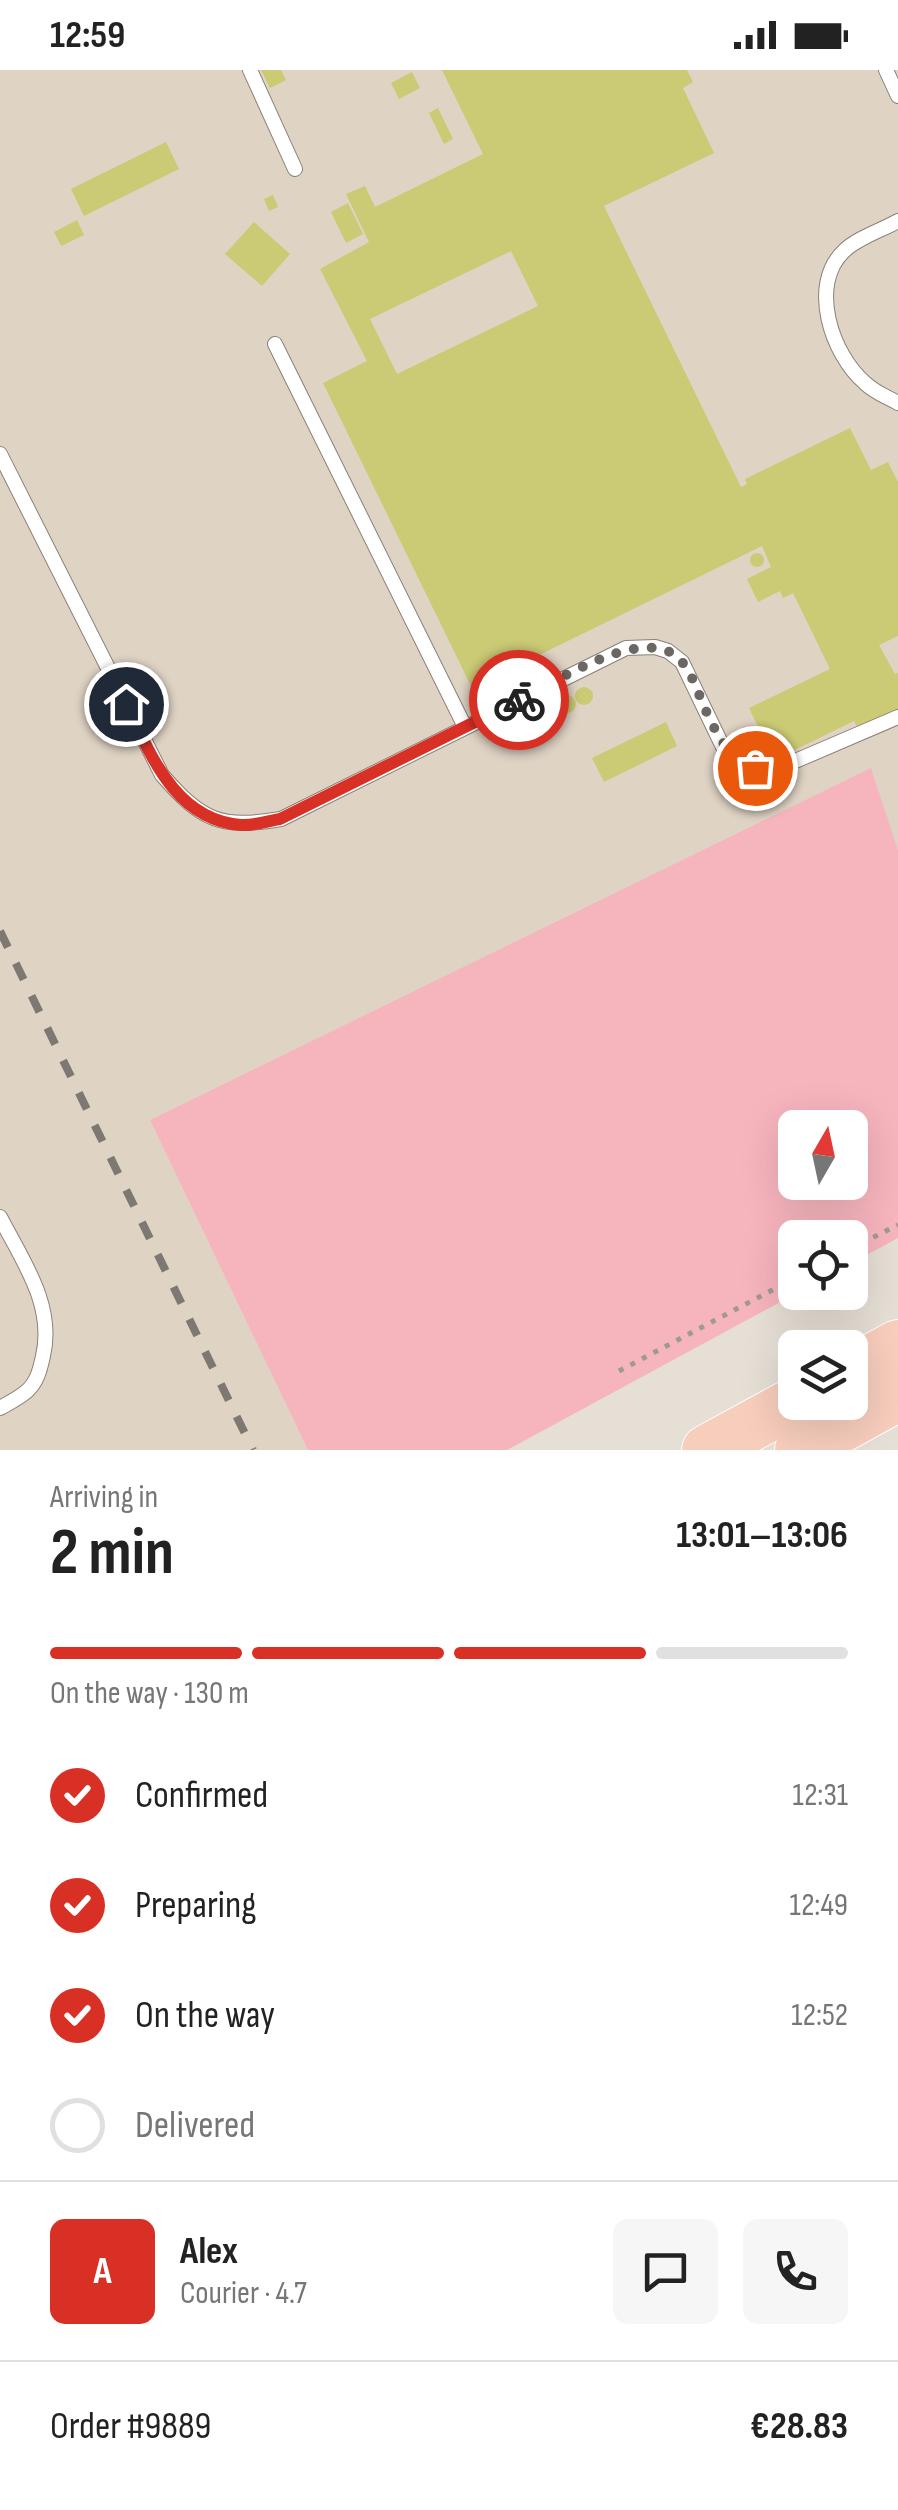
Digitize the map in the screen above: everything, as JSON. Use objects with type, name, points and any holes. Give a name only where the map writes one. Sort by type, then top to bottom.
[{"type":"highway","points":[[868,1362],[898,1345]]},
{"type":"highway","points":[[800,1450],[898,1396]]},
{"type":"highway","points":[[707,1450],[778,1411]]},
{"type":"lane","points":[[250,70],[295,169]]},
{"type":"lane","points":[[886,70],[898,96]]},
{"type":"lane","points":[[898,221],[844,250],[831,270],[825,306],[830,328],[853,370],[865,384],[898,403]]},
{"type":"lane","points":[[274,344],[465,727]]},
{"type":"lane","points":[[0,454],[162,775],[186,804],[214,820],[244,825],[280,819],[626,648],[668,651],[682,662],[723,747],[755,768],[779,768],[898,717]]},
{"type":"lane","points":[[0,1216],[39,1292],[46,1319],[46,1344],[36,1380],[25,1393],[0,1408]]},
{"type":"path","points":[[868,1240],[898,1225]]},
{"type":"path","points":[[618,1370],[778,1287]]},
{"type":"shaded area","points":[[0,70],[898,70],[898,850],[871,769],[150,1120],[308,1450],[0,1450]]},
{"type":"shaded area","points":[[871,768],[898,850],[898,1238],[868,1254],[868,1220],[778,1220],[778,1303],[507,1450],[308,1450],[150,1120]]},
{"type":"building","points":[[261,70],[281,70],[286,80],[270,88]]},
{"type":"building","points":[[442,70],[687,70],[693,82],[683,88],[714,153],[604,206],[741,487],[747,484],[745,479],[850,428],[871,470],[888,462],[898,482],[898,636],[879,645],[895,674],[898,673],[898,711],[859,730],[854,721],[774,760],[749,708],[830,669],[793,593],[783,598],[780,591],[758,602],[747,579],[771,567],[762,546],[472,688],[323,383],[367,361],[320,269],[369,242],[346,194],[365,186],[375,207],[483,154]],"holes":[[[511,251],[538,306],[397,374],[370,319]]]},
{"type":"building","points":[[412,72],[420,88],[399,99],[391,83]]},
{"type":"building","points":[[438,108],[453,139],[444,144],[429,113]]},
{"type":"building","points":[[166,142],[179,169],[84,216],[71,189]]},
{"type":"building","points":[[273,195],[278,207],[269,211],[264,199]]},
{"type":"building","points":[[348,203],[363,234],[346,243],[331,212]]},
{"type":"building","points":[[77,220],[84,235],[61,246],[54,232]]},
{"type":"building","points":[[254,222],[290,254],[262,286],[225,254]]},
{"type":"building","points":[[757,553],[764,560],[757,567],[750,560]]},
{"type":"building","points":[[584,687],[593,696],[584,705],[575,696]]},
{"type":"building","points":[[567,695],[576,704],[567,713],[558,704]]},
{"type":"building","points":[[550,704],[559,713],[550,722],[541,713]]},
{"type":"building","points":[[666,722],[677,746],[604,782],[592,758]]},
{"type":"railway","points":[[0,931],[253,1450]]},
{"type":"way so far","points":[[519,700],[626,648],[655,647],[682,662],[723,747],[755,768]]},
{"type":"route","points":[[126,704],[162,775],[186,804],[214,820],[244,825],[280,819],[519,700]]}]
